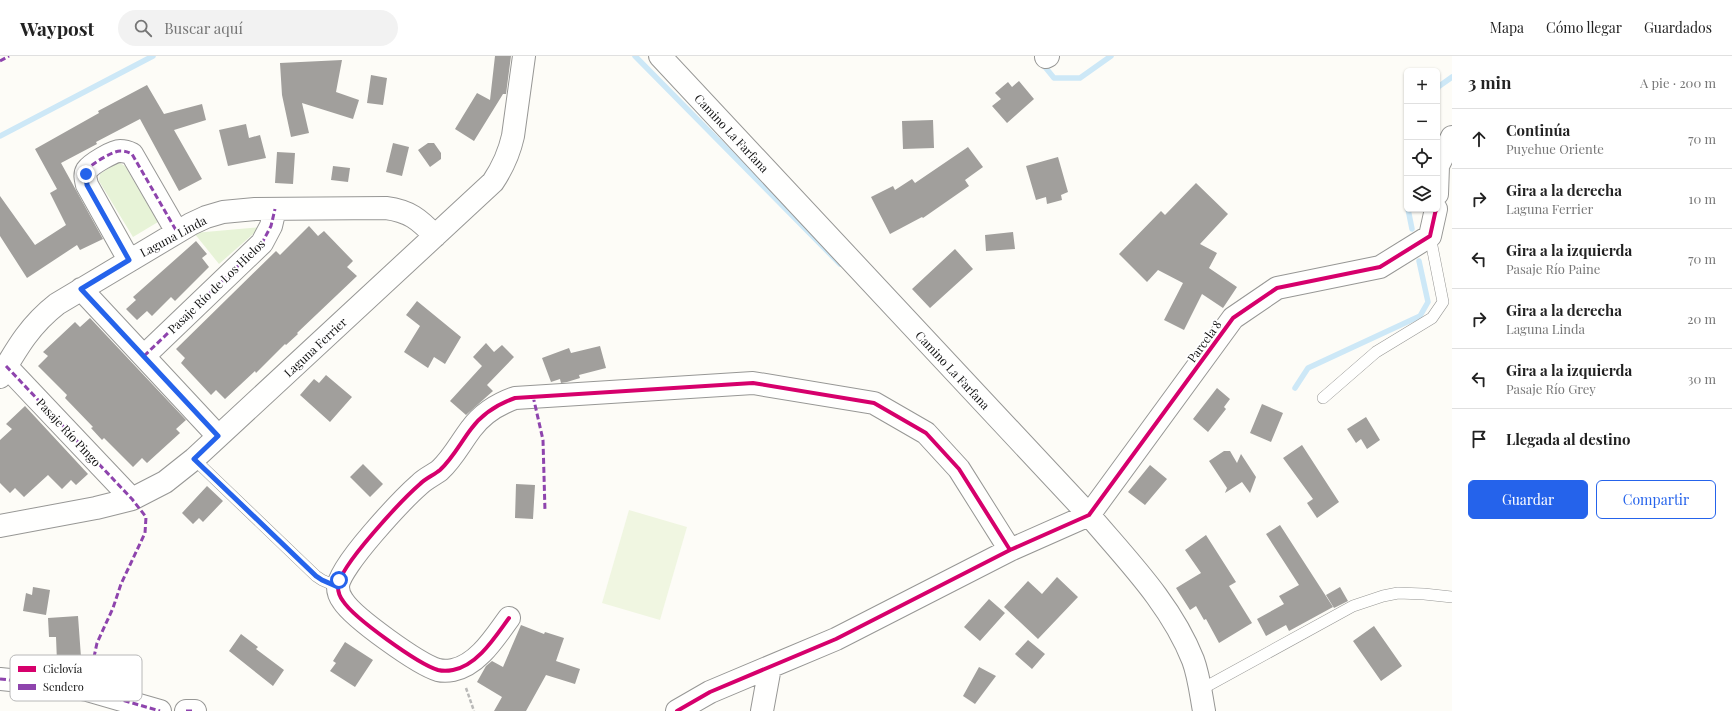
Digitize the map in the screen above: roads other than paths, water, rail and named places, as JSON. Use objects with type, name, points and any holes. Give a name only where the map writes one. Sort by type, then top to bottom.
[{"type":"street","name":"Laguna Ferrier","points":[[0,526],[96,508],[132,499],[165,482],[194,459],[493,182],[506,161],[513,136],[524,56]]},
{"type":"street","name":"Camino La Farfana","points":[[660,56],[1089,514],[1151,589],[1182,636],[1194,662],[1204,711]]},
{"type":"street","points":[[1438,176],[1438,166],[1452,137]]},
{"type":"street","points":[[129,260],[87,185],[87,169],[94,164],[117,151],[126,151],[132,154],[177,232]]},
{"type":"street","name":"Pasaje Río de Los Hielos","points":[[144,356],[262,243],[271,226],[274,209]]},
{"type":"street","name":"Laguna Linda","points":[[3,371],[18,345],[34,325],[57,304],[129,260],[206,217],[236,210],[394,209],[415,217],[435,236]]},
{"type":"street","points":[[1430,236],[1435,212]]},
{"type":"street","name":"Parcela 8","points":[[1089,514],[1233,318],[1277,288],[1380,267],[1430,236]]},
{"type":"street","points":[[81,289],[218,436]]},
{"type":"street","name":"Pasaje Río Pingo","points":[[3,371],[132,499]]},
{"type":"street","points":[[509,618],[483,652],[474,659],[459,668],[445,671],[437,670],[398,647],[371,628],[342,601],[338,587],[339,580],[349,563],[405,499],[422,482],[440,470],[452,456],[471,428],[484,415],[500,404],[515,398],[753,383],[874,403],[926,433],[959,469],[1010,550]]},
{"type":"street","points":[[677,711],[710,692],[836,639],[1010,550],[1089,514]]},
{"type":"street","points":[[762,711],[770,667]]},
{"type":"street","points":[[0,679],[10,680]]},
{"type":"street","points":[[125,701],[160,711]]},
{"type":"street","points":[[186,711],[195,711]]},
{"type":"lane","points":[[1323,398],[1376,352],[1432,318],[1443,302],[1430,236]]},
{"type":"lane","points":[[194,459],[316,576],[338,587]]},
{"type":"lane","points":[[1200,690],[1353,606],[1383,596],[1398,593],[1452,597]]},
{"type":"waterway","points":[[0,136],[153,56]]},
{"type":"waterway","points":[[635,56],[840,264]]},
{"type":"waterway","points":[[1041,62],[1054,78],[1080,78],[1111,56]]},
{"type":"waterway","points":[[1440,86],[1452,77]]},
{"type":"waterway","points":[[1409,212],[1412,229]]},
{"type":"waterway","points":[[1295,388],[1308,368],[1420,316],[1428,302],[1419,261]]}]
